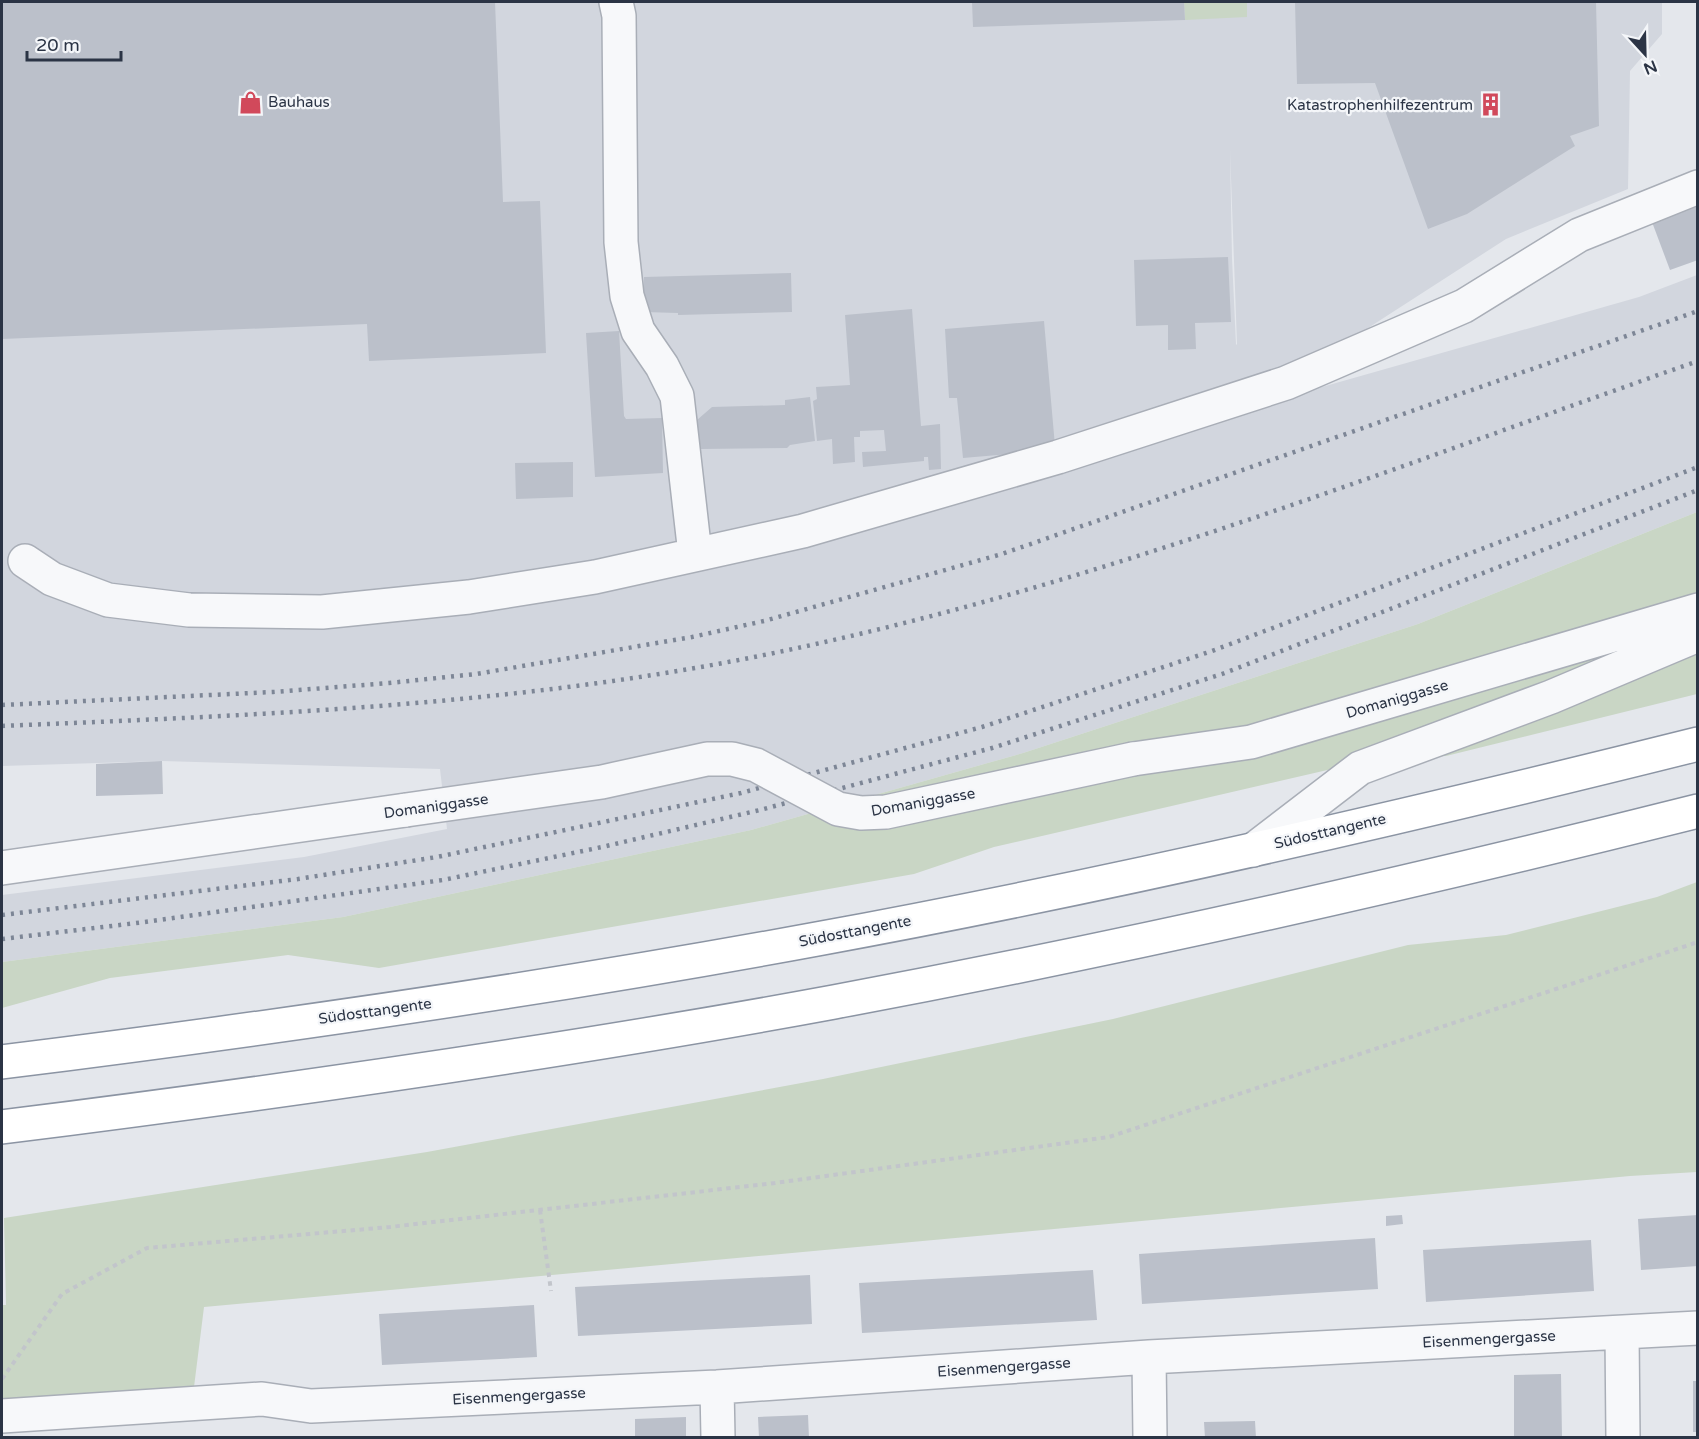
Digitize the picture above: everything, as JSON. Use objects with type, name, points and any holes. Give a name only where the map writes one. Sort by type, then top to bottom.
[{"type":"highway","name":"Südosttangente","points":[[2,1062],[183,1039],[513,991],[817,939],[1253,850],[1698,744]]},
{"type":"highway","points":[[2,1127],[194,1103],[523,1054],[831,1002],[1284,909],[1698,811]]},
{"type":"street","points":[[616,2],[619,16],[621,242],[627,296],[638,331],[662,366],[677,396],[695,554]]},
{"type":"street","points":[[25,561],[52,579],[108,600],[189,610],[322,612],[469,597],[595,577],[803,531],[1058,457],[1286,383],[1464,306],[1579,235],[1698,187]]},
{"type":"street","name":"Domaniggasse","points":[[2,867],[602,782],[707,759],[732,759],[756,765],[838,809],[861,813],[886,812],[1133,759],[1251,742],[1698,610]]},
{"type":"street","points":[[1253,850],[1360,768],[1551,697],[1698,635]]},
{"type":"street","name":"Eisenmengergasse","points":[[2,1416],[262,1399],[311,1406],[717,1387],[1149,1357],[1698,1329]]},
{"type":"street","points":[[1622,1333],[1623,1437]]},
{"type":"street","points":[[1149,1357],[1150,1437]]},
{"type":"street","points":[[717,1387],[718,1437]]},
{"type":"path","points":[[2,1379],[62,1294],[147,1248],[390,1227],[775,1183],[1109,1137],[1698,942]]},
{"type":"path","points":[[540,1210],[551,1291]]},
{"type":"shaded area","points":[[2,2],[1662,2],[1662,34],[1630,71],[1628,189],[1506,239],[1241,410],[1639,297],[1697,275],[1697,512],[1418,624],[1023,753],[751,830],[343,917],[2,962],[2,895],[304,857],[447,829],[440,769],[162,761],[2,766]],"holes":[[[1230,150],[1237,344],[1232,258]]]},
{"type":"green space","points":[[1184,2],[1247,2],[1247,17],[1185,20]]},
{"type":"green space","points":[[1697,512],[1697,694],[1446,756],[1375,759],[994,847],[914,874],[379,968],[288,955],[110,978],[2,1008],[2,962],[343,917],[751,830],[1023,753],[1418,624]]},
{"type":"green space","points":[[1697,882],[1697,1172],[1630,1176],[204,1307],[192,1403],[2,1416],[2,1305],[6,1305],[4,1218],[427,1152],[823,1079],[1113,1019],[1408,945],[1506,935],[1657,897]]},
{"type":"building","name":"Bauhaus","points":[[2,2],[495,2],[503,202],[540,201],[546,353],[369,361],[367,324],[2,339]]},
{"type":"building","points":[[972,2],[1184,2],[1185,20],[973,27]]},
{"type":"building","name":"Katastrophenhilfezentrum","points":[[1295,2],[1596,2],[1599,126],[1570,136],[1575,146],[1467,214],[1428,229],[1375,83],[1297,84]]},
{"type":"building","points":[[1698,205],[1698,260],[1670,270],[1652,222]]},
{"type":"building","points":[[1228,257],[1231,322],[1195,323],[1196,349],[1168,350],[1168,325],[1136,326],[1134,260]]},
{"type":"building","points":[[791,273],[792,312],[678,315],[678,313],[644,312],[644,277]]},
{"type":"building","points":[[912,309],[921,426],[940,424],[941,469],[929,470],[928,457],[924,457],[924,461],[863,467],[862,452],[886,451],[884,430],[860,431],[860,437],[854,437],[855,462],[833,464],[832,439],[817,441],[813,401],[817,399],[816,387],[850,385],[845,315]]},
{"type":"building","points":[[1044,321],[1055,446],[1046,451],[963,458],[957,398],[949,398],[945,329]]},
{"type":"building","points":[[619,331],[624,416],[626,419],[662,418],[663,473],[595,477],[586,333]]},
{"type":"building","points":[[810,397],[815,441],[790,445],[787,448],[701,449],[698,447],[697,420],[712,407],[785,405],[785,400]]},
{"type":"building","points":[[573,462],[573,497],[516,499],[515,463]]},
{"type":"building","points":[[162,761],[163,794],[96,796],[96,764]]},
{"type":"building","points":[[1402,1215],[1403,1224],[1386,1226],[1386,1216]]},
{"type":"building","points":[[1698,1215],[1698,1266],[1641,1270],[1638,1219]]},
{"type":"building","points":[[1375,1238],[1378,1289],[1142,1304],[1139,1254]]},
{"type":"building","points":[[1591,1240],[1594,1291],[1426,1302],[1423,1250]]},
{"type":"building","points":[[1093,1270],[1097,1320],[862,1333],[859,1283]]},
{"type":"building","points":[[810,1275],[812,1324],[578,1336],[575,1287]]},
{"type":"building","points":[[534,1305],[537,1357],[382,1365],[379,1314]]},
{"type":"building","points":[[1561,1374],[1562,1438],[1514,1438],[1514,1375]]},
{"type":"building","points":[[1693,1381],[1698,1381],[1698,1432],[1693,1432]]},
{"type":"building","points":[[808,1415],[809,1438],[759,1438],[758,1417]]},
{"type":"building","points":[[686,1417],[686,1438],[635,1438],[635,1419]]},
{"type":"building","points":[[1255,1421],[1256,1438],[1205,1438],[1204,1422]]},
{"type":"railway","points":[[2,705],[273,692],[476,674],[692,637],[764,621],[1002,554],[1698,311]]},
{"type":"railway","points":[[2,726],[291,712],[483,697],[674,672],[769,654],[888,627],[1005,596],[1122,561],[1353,484],[1698,361]]},
{"type":"railway","points":[[2,915],[298,879],[437,857],[741,793],[982,727],[1212,651],[1698,467]]},
{"type":"railway","points":[[2,939],[145,922],[443,880],[602,847],[760,810],[992,748],[1222,674],[1698,490]]},
{"type":"place","name":"Bauhaus","points":[[250,102]]},
{"type":"place","name":"Katastrophenhilfezentrum","points":[[1491,105]]}]
